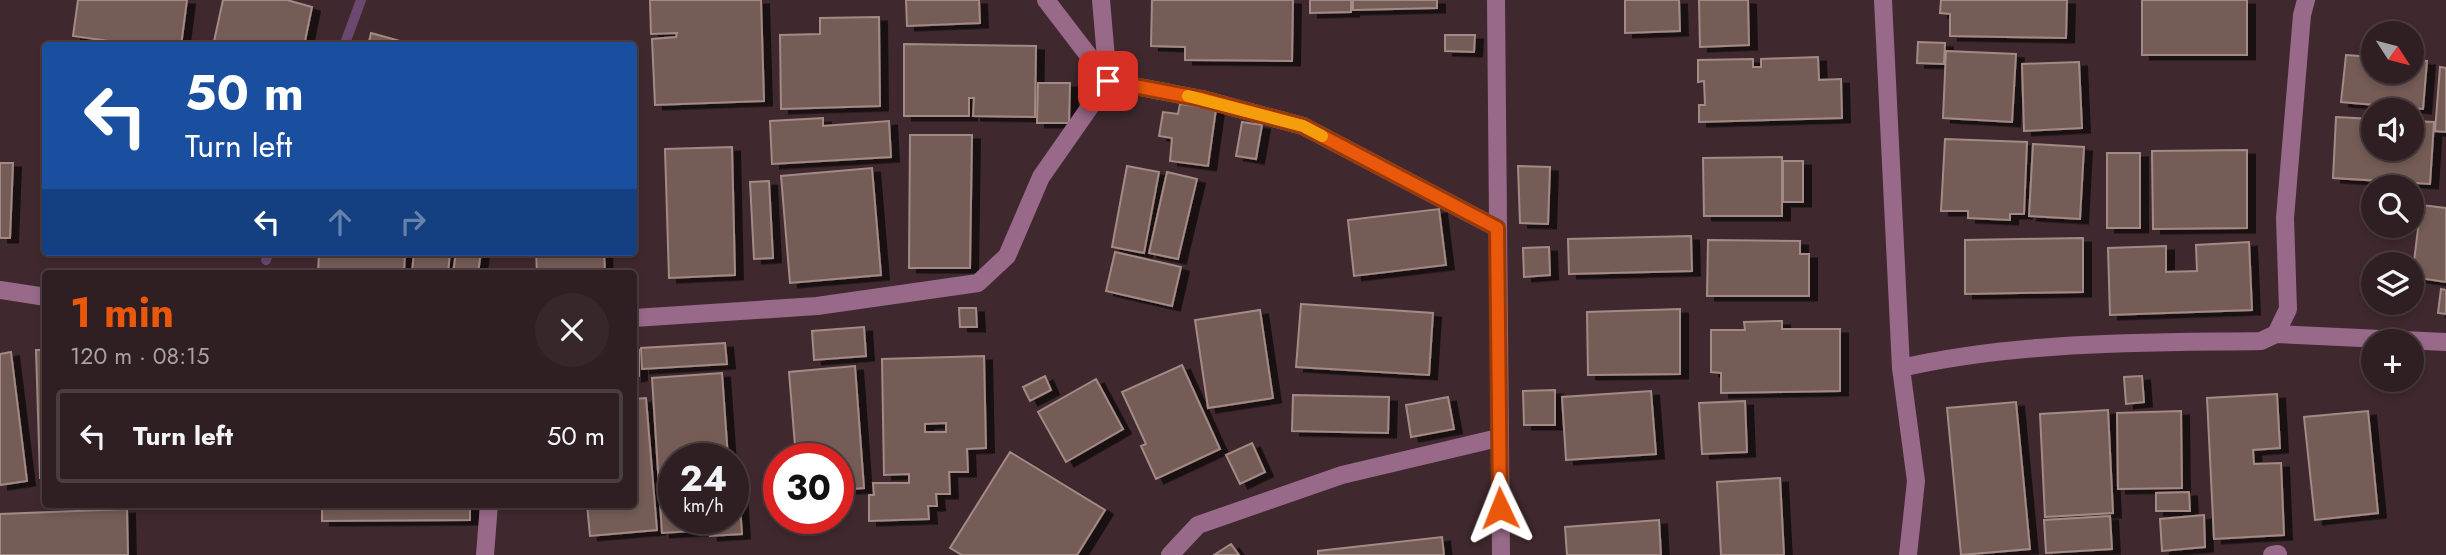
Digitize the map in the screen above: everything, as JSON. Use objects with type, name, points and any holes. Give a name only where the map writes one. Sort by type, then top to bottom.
[{"type":"street","points":[[1046,0],[1108,81],[1202,99],[1303,126],[1497,228]]},
{"type":"street","points":[[637,318],[817,306],[978,283],[1007,256],[1041,177],[1108,81],[1101,0]]},
{"type":"street","points":[[1496,0],[1501,555]]},
{"type":"street","points":[[1883,0],[1901,368],[1916,481],[1910,555]]},
{"type":"street","points":[[2276,334],[2288,309],[2285,218],[2302,15],[2306,0]]},
{"type":"street","points":[[0,290],[42,296]]},
{"type":"street","points":[[1901,368],[1958,355],[2119,344],[2260,341],[2276,334],[2446,342]]},
{"type":"street","points":[[1170,555],[1198,525],[1342,475],[1498,438]]},
{"type":"street","points":[[485,555],[489,508]]},
{"type":"street","points":[[2272,555],[2278,554]]},
{"type":"building","points":[[78,0],[187,0],[182,42],[116,42],[73,36]]},
{"type":"building","points":[[223,0],[287,0],[312,7],[305,42],[214,42]]},
{"type":"building","points":[[650,0],[761,0],[764,101],[655,105],[652,39],[676,37],[677,33],[651,34]]},
{"type":"building","points":[[906,0],[979,0],[980,23],[907,26]]},
{"type":"building","points":[[1152,0],[1293,0],[1292,61],[1185,60],[1185,47],[1151,46]]},
{"type":"building","points":[[1310,0],[1351,0],[1351,12],[1310,13]]},
{"type":"building","points":[[1353,0],[1437,0],[1437,8],[1353,10]]},
{"type":"building","points":[[1625,0],[1679,0],[1680,31],[1625,33]]},
{"type":"building","points":[[1699,0],[1748,0],[1749,45],[1700,47]]},
{"type":"building","points":[[1941,0],[2067,0],[2066,38],[1950,36],[1950,14],[1940,13]]},
{"type":"building","points":[[2142,0],[2247,0],[2247,55],[2142,55]]},
{"type":"building","points":[[879,17],[880,106],[781,109],[780,35],[820,34],[820,18]]},
{"type":"building","points":[[371,33],[404,42],[369,42]]},
{"type":"building","points":[[1445,35],[1475,35],[1474,52],[1445,51]]},
{"type":"building","points":[[1918,42],[1945,43],[1944,64],[1917,63]]},
{"type":"building","points":[[904,44],[1036,46],[1035,117],[973,116],[974,98],[969,98],[969,116],[904,116]]},
{"type":"building","points":[[1946,51],[2016,54],[2012,122],[1943,118]]},
{"type":"building","points":[[2346,55],[2361,56],[2361,84],[2424,84],[2424,61],[2427,61],[2424,98],[2361,98],[2361,104],[2341,102]]},
{"type":"building","points":[[1818,57],[1819,80],[1841,79],[1842,118],[1699,122],[1699,105],[1705,105],[1704,81],[1698,82],[1698,60],[1753,59],[1753,67],[1761,67],[1761,59]]},
{"type":"building","points":[[2079,62],[2082,128],[2024,131],[2022,64]]},
{"type":"building","points":[[2440,67],[2446,68],[2446,132],[2435,131]]},
{"type":"building","points":[[1038,83],[1070,83],[1069,123],[1037,123]]},
{"type":"building","points":[[1180,104],[1216,109],[1208,166],[1170,161],[1172,138],[1159,136],[1163,112],[1178,114]]},
{"type":"building","points":[[2336,117],[2361,118],[2361,161],[2424,161],[2424,122],[2434,122],[2430,184],[2424,184],[2424,175],[2361,175],[2361,180],[2333,178]]},
{"type":"building","points":[[823,118],[823,126],[889,121],[891,157],[772,164],[770,121]]},
{"type":"building","points":[[1242,122],[1262,125],[1256,159],[1236,156]]},
{"type":"building","points":[[910,135],[972,135],[970,268],[909,268]]},
{"type":"building","points":[[1945,139],[2027,142],[2024,214],[2010,214],[2010,220],[1968,218],[1968,211],[1941,211]]},
{"type":"building","points":[[2033,144],[2084,147],[2080,219],[2029,216]]},
{"type":"building","points":[[732,147],[735,275],[669,278],[665,149]]},
{"type":"building","points":[[2247,150],[2247,228],[2153,229],[2152,151]]},
{"type":"building","points":[[2107,153],[2140,153],[2140,228],[2107,228]]},
{"type":"building","points":[[1782,157],[1782,216],[1704,216],[1703,158]]},
{"type":"building","points":[[1783,161],[1803,161],[1803,202],[1783,202]]},
{"type":"building","points":[[0,163],[13,163],[10,238],[0,238]]},
{"type":"building","points":[[1127,166],[1159,172],[1144,253],[1112,247]]},
{"type":"building","points":[[1518,166],[1550,167],[1548,224],[1520,223]]},
{"type":"building","points":[[872,168],[881,275],[790,283],[781,176]]},
{"type":"building","points":[[1167,172],[1197,179],[1178,259],[1149,253]]},
{"type":"building","points":[[769,181],[773,258],[754,259],[750,182]]},
{"type":"building","points":[[2424,205],[2446,208],[2446,282],[2424,279],[2424,252],[2415,252],[2417,238],[2424,238]]},
{"type":"building","points":[[1439,209],[1446,265],[1354,276],[1348,220]]},
{"type":"building","points":[[1691,236],[1692,271],[1569,274],[1568,239]]},
{"type":"building","points":[[2083,238],[2083,292],[1965,294],[1965,240]]},
{"type":"building","points":[[1708,240],[1800,241],[1800,254],[1809,254],[1809,296],[1707,296]]},
{"type":"building","points":[[2249,242],[2252,310],[2110,315],[2108,248],[2166,246],[2166,272],[2197,271],[2196,245]]},
{"type":"building","points":[[1549,247],[1550,275],[1524,277],[1523,248]]},
{"type":"building","points":[[1115,252],[1181,267],[1172,306],[1106,291]]},
{"type":"building","points":[[319,256],[405,256],[404,270],[318,270]]},
{"type":"building","points":[[414,256],[450,256],[448,270],[412,270]]},
{"type":"building","points":[[455,256],[480,256],[478,270],[453,270]]},
{"type":"building","points":[[536,256],[604,256],[605,270],[537,270]]},
{"type":"building","points":[[2441,289],[2446,290],[2446,314],[2438,313]]},
{"type":"building","points":[[1301,304],[1433,313],[1429,375],[1296,367]]},
{"type":"building","points":[[959,308],[976,308],[977,327],[960,327]]},
{"type":"building","points":[[1680,309],[1680,374],[1588,375],[1587,312]]},
{"type":"building","points":[[1260,310],[1273,398],[1208,408],[1195,320]]},
{"type":"building","points":[[1782,321],[1782,329],[1840,329],[1840,391],[1721,393],[1721,373],[1711,372],[1711,330],[1745,330],[1744,322]]},
{"type":"building","points":[[864,327],[866,356],[814,360],[812,331]]},
{"type":"building","points":[[725,343],[727,364],[642,369],[641,348]]},
{"type":"building","points":[[36,350],[42,350],[40,478]]},
{"type":"building","points":[[637,350],[639,350],[637,376]]},
{"type":"building","points":[[11,352],[27,481],[0,485],[0,354]]},
{"type":"building","points":[[984,356],[986,448],[967,449],[968,472],[949,472],[950,494],[936,494],[937,506],[928,506],[929,519],[869,521],[869,495],[874,495],[873,483],[909,483],[909,474],[884,475],[882,359]],"holes":[[[946,423],[946,432],[925,432],[925,424]]]},
{"type":"building","points":[[1182,365],[1220,449],[1156,479],[1141,446],[1146,444],[1122,392]]},
{"type":"building","points":[[855,366],[864,488],[854,489],[854,443],[795,443],[789,372]]},
{"type":"building","points":[[722,373],[727,443],[658,443],[658,471],[652,378]]},
{"type":"building","points":[[1045,376],[1051,390],[1030,401],[1023,387]]},
{"type":"building","points":[[2142,376],[2144,402],[2126,404],[2124,377]]},
{"type":"building","points":[[1096,379],[1123,429],[1066,462],[1038,412]]},
{"type":"building","points":[[1555,390],[1555,425],[1524,425],[1523,391]]},
{"type":"building","points":[[1651,391],[1656,454],[1566,460],[1562,397]]},
{"type":"building","points":[[2277,394],[2280,448],[2253,450],[2254,464],[2281,463],[2284,535],[2214,539],[2207,398]]},
{"type":"building","points":[[1293,395],[1389,397],[1388,433],[1292,431]]},
{"type":"building","points":[[1448,397],[1454,429],[1411,437],[1406,405]]},
{"type":"building","points":[[646,398],[657,530],[590,536],[587,508],[637,508],[637,399]]},
{"type":"building","points":[[1745,401],[1747,452],[1702,454],[1699,403]]},
{"type":"building","points":[[2016,402],[2030,549],[1961,555],[1947,408]]},
{"type":"building","points":[[2108,410],[2113,513],[2045,517],[2040,414]]},
{"type":"building","points":[[2181,411],[2182,488],[2118,489],[2117,413]]},
{"type":"building","points":[[2368,411],[2378,513],[2315,520],[2304,417]]},
{"type":"building","points":[[1252,443],[1265,472],[1240,484],[1226,455]]},
{"type":"building","points":[[1010,452],[1105,510],[1077,555],[962,555],[950,548]]},
{"type":"building","points":[[1780,478],[1784,555],[1721,555],[1717,482]]},
{"type":"building","points":[[2189,492],[2190,511],[2156,511],[2156,493]]},
{"type":"building","points":[[322,508],[470,508],[470,520],[322,521]]},
{"type":"building","points":[[127,509],[128,555],[0,555],[0,514]]},
{"type":"building","points":[[2204,515],[2205,547],[2162,551],[2160,519]]},
{"type":"building","points":[[2110,516],[2112,549],[2046,553],[2044,520]]},
{"type":"building","points":[[1659,520],[1661,555],[1567,555],[1565,527]]},
{"type":"building","points":[[710,534],[742,534],[710,536]]},
{"type":"building","points":[[1442,537],[1444,555],[1318,555],[1318,551]]},
{"type":"building","points":[[1231,544],[1239,555],[1214,555]]},
{"type":"waterway","points":[[345,42],[361,0]]},
{"type":"waterway","points":[[266,260],[268,256]]},
{"type":"slow traffic","points":[[1188,96],[1303,126],[1322,136]]},
{"type":"route","points":[[1108,81],[1202,99],[1303,126],[1497,228],[1500,508]]}]
